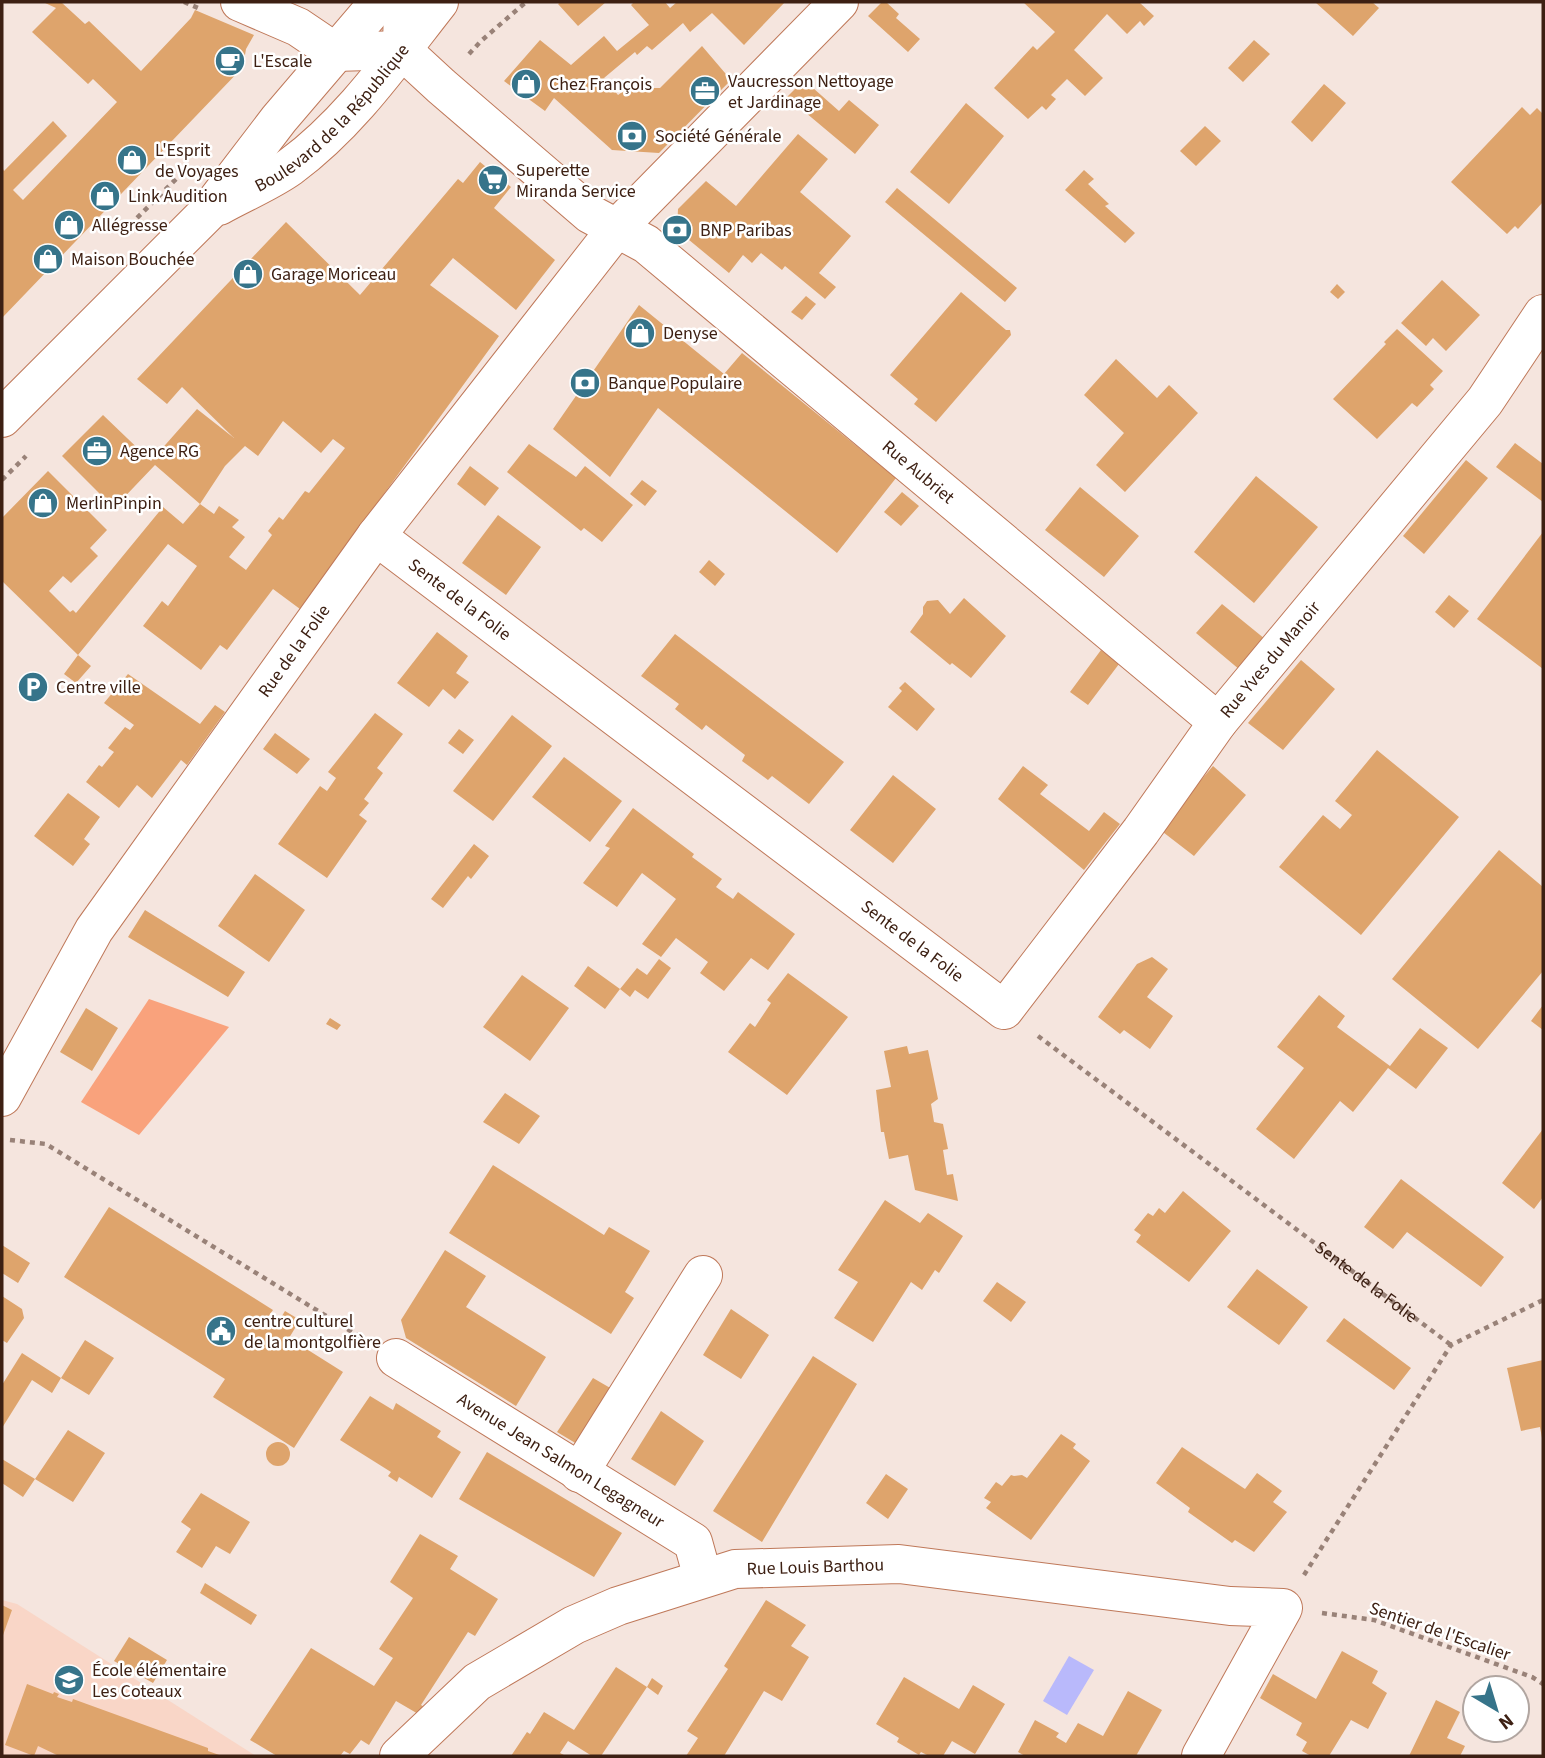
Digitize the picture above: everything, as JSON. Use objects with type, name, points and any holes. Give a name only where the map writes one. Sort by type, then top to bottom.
[{"type":"street","points":[[240,2],[298,27],[335,52],[402,50],[403,2]]},
{"type":"street","name":"Boulevard de la République","points":[[2,418],[208,212],[279,119],[379,2]]},
{"type":"street","name":"Boulevard de la République","points":[[208,212],[289,168],[357,105],[439,2]]},
{"type":"street","name":"Rue de la Folie","points":[[2,1097],[94,930],[376,536],[617,228],[839,2]]},
{"type":"street","name":"Rue Aubriet","points":[[402,50],[590,214],[646,244],[1217,722]]},
{"type":"street","name":"Rue Yves du Manoir","points":[[1004,1010],[1141,831],[1217,722],[1485,401],[1543,314]]},
{"type":"street","name":"Sente de la Folie","points":[[376,536],[1004,1010]]},
{"type":"street","points":[[579,1473],[703,1275]]},
{"type":"street","name":"Avenue Jean Salmon Legagneur","points":[[381,1349],[693,1542],[703,1578]]},
{"type":"street","name":"Rue Louis Barthou","points":[[399,1756],[477,1682],[574,1625],[618,1606],[735,1569],[899,1564],[1230,1606],[1283,1608]]},
{"type":"street","points":[[1201,1756],[1283,1608]]},
{"type":"path","points":[[441,86],[481,41],[526,2]]},
{"type":"path","name":"Sente de la Folie","points":[[1004,1010],[1451,1345]]},
{"type":"path","points":[[2,1139],[46,1144],[381,1349]]},
{"type":"path","points":[[1283,1608],[1451,1345],[1543,1300]]},
{"type":"path","name":"Sentier de l'Escalier","points":[[1283,1608],[1374,1620],[1532,1677],[1543,1684]]},
{"type":"shaded area","points":[[149,999],[229,1027],[139,1135],[81,1102]]},
{"type":"shaded area","name":"École élémentaire Les Coteaux","points":[[2,1600],[17,1604],[256,1756],[2,1756]]},
{"type":"water","points":[[1069,1656],[1094,1670],[1067,1715],[1043,1701]]},
{"type":"building","points":[[43,2],[61,2],[85,24],[89,21],[141,71],[191,18],[195,10],[254,35],[246,49],[243,67],[2,318],[2,167],[4,171],[53,121],[67,136],[13,190],[23,200],[117,102],[93,79],[88,84],[32,32],[56,8]]},
{"type":"building","points":[[606,2],[578,26],[558,4]]},
{"type":"building","points":[[634,2],[665,2],[670,8],[677,2],[785,2],[744,45],[712,13],[690,32],[683,23],[652,50],[647,46],[637,55],[635,52],[604,78],[618,95],[628,88],[660,88],[702,46],[731,80],[659,153],[612,150],[554,98],[545,111],[504,81],[540,40],[571,65],[604,36],[617,51],[649,25],[631,5]]},
{"type":"building","points":[[882,2],[886,2],[899,14],[896,18],[920,39],[908,52],[868,16]]},
{"type":"building","points":[[1023,2],[1139,2],[1154,16],[1144,26],[1140,21],[1127,34],[1107,14],[1074,50],[1103,78],[1085,96],[1067,79],[1051,95],[1056,99],[1046,110],[1042,106],[1028,119],[994,88],[1033,46],[1037,50],[1055,32]]},
{"type":"building","points":[[1315,2],[1372,2],[1379,8],[1353,36]]},
{"type":"building","points":[[1254,40],[1270,54],[1243,82],[1228,68]]},
{"type":"building","points":[[804,80],[839,111],[849,100],[879,125],[855,154],[787,97]]},
{"type":"building","points":[[1324,84],[1346,103],[1312,142],[1291,122]]},
{"type":"building","points":[[966,103],[1004,136],[949,204],[910,172]]},
{"type":"building","points":[[1522,107],[1530,115],[1537,108],[1543,114],[1543,202],[1518,229],[1515,226],[1507,234],[1451,182]]},
{"type":"building","points":[[1205,126],[1221,141],[1196,166],[1180,151]]},
{"type":"building","points":[[798,134],[828,159],[800,192],[851,236],[819,273],[836,287],[825,299],[785,266],[782,270],[761,253],[752,263],[743,255],[729,273],[677,230],[678,209],[706,181],[736,206]]},
{"type":"building","points":[[480,162],[511,187],[494,208],[555,260],[516,310],[453,258],[430,285],[499,336],[300,609],[273,589],[227,650],[220,645],[201,670],[143,626],[162,601],[168,606],[197,566],[168,544],[78,655],[2,581],[2,518],[48,471],[107,530],[90,548],[98,556],[71,583],[63,576],[49,591],[70,612],[73,610],[76,613],[163,507],[183,524],[200,504],[155,465],[114,508],[62,456],[103,415],[151,461],[197,409],[234,438],[182,387],[167,404],[137,379],[286,222],[360,295],[458,179],[463,183]],"holes":[[[283,421],[321,453],[333,439],[345,448],[309,493],[305,491],[283,520],[279,517],[268,531],[272,535],[246,570],[229,557],[245,537],[232,527],[239,520],[219,506],[214,514],[200,504],[225,466],[245,446],[258,456]]]},
{"type":"building","points":[[1084,170],[1094,179],[1088,184],[1109,204],[1105,206],[1135,233],[1125,243],[1065,190]]},
{"type":"building","points":[[897,188],[1017,288],[1005,302],[885,202]]},
{"type":"building","points":[[1442,280],[1480,315],[1446,351],[1433,338],[1426,346],[1401,323]]},
{"type":"building","points":[[1337,284],[1345,292],[1338,299],[1330,292]]},
{"type":"building","points":[[961,292],[1006,330],[1010,330],[1011,335],[936,422],[914,404],[918,399],[890,375]]},
{"type":"building","points":[[806,296],[816,304],[802,320],[791,312]]},
{"type":"building","points":[[639,305],[724,374],[742,353],[896,478],[837,553],[658,408],[610,477],[553,429]]},
{"type":"building","points":[[1397,329],[1443,371],[1430,385],[1434,389],[1417,407],[1412,403],[1377,439],[1333,399]]},
{"type":"building","points":[[1116,359],[1157,398],[1169,385],[1198,413],[1125,492],[1096,465],[1124,433],[1084,395]]},
{"type":"building","points":[[1515,443],[1543,464],[1543,502],[1496,467]]},
{"type":"building","points":[[529,444],[576,477],[585,466],[633,505],[602,542],[584,528],[581,531],[507,472]]},
{"type":"building","points":[[1466,460],[1488,478],[1424,554],[1403,536]]},
{"type":"building","points":[[470,466],[499,488],[485,506],[457,484]]},
{"type":"building","points":[[1256,476],[1318,527],[1254,603],[1194,552]]},
{"type":"building","points":[[642,480],[657,491],[645,506],[630,494]]},
{"type":"building","points":[[1080,487],[1139,536],[1104,577],[1045,530]]},
{"type":"building","points":[[902,492],[919,506],[901,526],[884,512]]},
{"type":"building","points":[[498,515],[541,547],[506,595],[462,563]]},
{"type":"building","points":[[1543,532],[1543,669],[1477,619]]},
{"type":"building","points":[[709,560],[725,574],[715,586],[699,572]]},
{"type":"building","points":[[1449,595],[1469,611],[1454,628],[1435,612]]},
{"type":"building","points":[[964,598],[1006,636],[971,678],[952,663],[950,665],[910,632],[923,614],[927,601],[938,600],[950,614]]},
{"type":"building","points":[[1222,604],[1265,639],[1240,670],[1196,633]]},
{"type":"building","points":[[437,632],[468,656],[456,673],[469,682],[455,699],[443,689],[429,707],[397,683]]},
{"type":"building","points":[[675,634],[844,762],[809,804],[772,776],[768,780],[742,761],[745,755],[706,725],[702,730],[675,709],[679,704],[641,676]]},
{"type":"building","points":[[1101,650],[1119,664],[1088,705],[1070,692]]},
{"type":"building","points":[[78,655],[91,666],[76,683],[64,674]]},
{"type":"building","points":[[1301,660],[1335,689],[1283,750],[1248,723]]},
{"type":"building","points":[[128,674],[200,724],[215,705],[225,712],[187,765],[181,760],[152,798],[137,785],[119,808],[86,782],[114,752],[108,748],[125,727],[130,730],[134,725],[104,703]]},
{"type":"building","points":[[905,682],[935,709],[917,731],[888,707],[902,691],[899,688]]},
{"type":"building","points":[[375,713],[403,734],[377,768],[383,773],[364,799],[369,803],[359,815],[367,821],[327,878],[278,844],[320,786],[327,791],[336,778],[328,772]]},
{"type":"building","points":[[512,715],[552,746],[493,821],[453,791]]},
{"type":"building","points":[[459,729],[474,740],[463,754],[448,743]]},
{"type":"building","points":[[275,733],[310,759],[297,774],[263,749]]},
{"type":"building","points":[[1377,750],[1459,817],[1361,935],[1279,867],[1323,815],[1340,829],[1352,815],[1335,801]]},
{"type":"building","points":[[564,757],[622,801],[590,842],[532,797]]},
{"type":"building","points":[[1023,766],[1048,785],[1040,794],[1089,831],[1104,812],[1120,824],[1084,870],[998,799]]},
{"type":"building","points":[[1213,766],[1246,795],[1194,856],[1159,829]]},
{"type":"building","points":[[893,775],[936,809],[893,863],[850,830]]},
{"type":"building","points":[[68,793],[100,817],[84,839],[90,844],[73,866],[34,836]]},
{"type":"building","points":[[633,808],[722,879],[716,887],[733,899],[738,892],[795,934],[768,970],[751,958],[724,991],[700,973],[708,962],[676,938],[661,957],[642,944],[676,899],[642,873],[617,907],[583,883],[610,848],[605,846]]},
{"type":"building","points":[[474,844],[489,856],[471,879],[468,876],[443,908],[431,899]]},
{"type":"building","points":[[1499,850],[1543,887],[1543,971],[1478,1049],[1392,979]]},
{"type":"building","points":[[255,874],[305,910],[269,962],[218,926]]},
{"type":"building","points":[[145,910],[245,972],[228,997],[128,937]]},
{"type":"building","points":[[1152,957],[1168,969],[1147,997],[1173,1016],[1150,1049],[1124,1030],[1120,1034],[1098,1017],[1137,964]]},
{"type":"building","points":[[659,959],[671,968],[648,999],[635,990],[630,997],[620,989],[637,968],[647,975]]},
{"type":"building","points":[[588,966],[620,989],[605,1009],[574,986]]},
{"type":"building","points":[[788,973],[848,1017],[787,1095],[728,1052],[750,1023],[755,1027],[771,1003],[767,1000]]},
{"type":"building","points":[[522,975],[569,1008],[530,1061],[483,1027]]},
{"type":"building","points":[[1319,995],[1345,1016],[1337,1027],[1390,1066],[1420,1028],[1448,1048],[1416,1089],[1388,1068],[1353,1112],[1340,1101],[1294,1159],[1256,1129],[1304,1068],[1277,1047]]},
{"type":"building","points":[[1543,1005],[1543,1030],[1531,1021]]},
{"type":"building","points":[[86,1008],[118,1028],[92,1071],[60,1052]]},
{"type":"building","points":[[330,1018],[341,1025],[337,1030],[326,1024]]},
{"type":"building","points":[[907,1046],[909,1054],[928,1050],[938,1099],[931,1104],[934,1122],[943,1124],[948,1149],[943,1150],[947,1175],[953,1174],[958,1201],[915,1190],[908,1155],[889,1159],[884,1132],[881,1132],[876,1090],[891,1087],[884,1051]]},
{"type":"building","points":[[505,1093],[540,1116],[519,1144],[483,1122]]},
{"type":"building","points":[[1543,1129],[1543,1197],[1534,1209],[1502,1183]]},
{"type":"building","points":[[493,1165],[604,1235],[609,1227],[650,1251],[625,1292],[634,1298],[611,1334],[449,1233]]},
{"type":"building","points":[[1401,1179],[1504,1257],[1481,1287],[1407,1232],[1393,1249],[1364,1227]]},
{"type":"building","points":[[1183,1191],[1231,1231],[1189,1282],[1136,1242],[1141,1235],[1134,1230],[1148,1213],[1153,1216],[1159,1208],[1165,1213]]},
{"type":"building","points":[[885,1200],[920,1223],[928,1213],[963,1236],[939,1273],[935,1270],[922,1290],[911,1282],[873,1342],[834,1318],[858,1282],[838,1270]]},
{"type":"building","points":[[109,1207],[273,1310],[264,1322],[274,1329],[285,1311],[300,1320],[289,1338],[343,1372],[294,1448],[213,1397],[225,1379],[64,1277]]},
{"type":"building","points":[[2,1245],[30,1263],[18,1283],[2,1273]]},
{"type":"building","points":[[445,1250],[486,1276],[466,1307],[546,1357],[516,1406],[406,1338],[401,1320]]},
{"type":"building","points":[[1257,1269],[1308,1307],[1279,1345],[1227,1307]]},
{"type":"building","points":[[997,1282],[1026,1302],[1011,1322],[983,1301]]},
{"type":"building","points":[[2,1296],[22,1309],[24,1318],[7,1343],[2,1340]]},
{"type":"building","points":[[731,1309],[769,1335],[741,1379],[703,1355]]},
{"type":"building","points":[[1344,1318],[1411,1368],[1394,1390],[1326,1341]]},
{"type":"building","points":[[85,1340],[114,1358],[89,1395],[61,1378]]},
{"type":"building","points":[[22,1353],[61,1378],[52,1393],[32,1380],[2,1428],[2,1385]]},
{"type":"building","points":[[813,1356],[857,1384],[762,1542],[713,1511]]},
{"type":"building","points":[[1543,1360],[1542,1438],[1540,1427],[1521,1431],[1507,1368]]},
{"type":"building","points":[[593,1378],[612,1389],[577,1444],[557,1432]]},
{"type":"building","points":[[370,1396],[393,1410],[396,1403],[441,1431],[437,1437],[461,1452],[432,1498],[399,1477],[397,1482],[388,1476],[391,1472],[340,1440]]},
{"type":"building","points":[[661,1411],[704,1441],[675,1486],[631,1459]]},
{"type":"building","points":[[68,1430],[105,1453],[73,1502],[35,1479]]},
{"type":"building","points":[[1061,1434],[1076,1444],[1073,1448],[1090,1461],[1031,1540],[986,1508],[991,1502],[984,1498],[996,1482],[1002,1486],[1011,1475],[1027,1478]]},
{"type":"building","points":[[278,1442],[286,1446],[290,1454],[286,1462],[278,1466],[270,1462],[266,1454],[270,1446]]},
{"type":"building","points":[[1182,1447],[1245,1489],[1257,1473],[1282,1491],[1273,1502],[1287,1512],[1254,1552],[1235,1540],[1232,1543],[1188,1512],[1190,1508],[1156,1483]]},
{"type":"building","points":[[487,1452],[622,1533],[594,1577],[459,1499]]},
{"type":"building","points":[[2,1459],[35,1479],[23,1497],[2,1483]]},
{"type":"building","points":[[886,1474],[908,1489],[888,1519],[866,1503]]},
{"type":"building","points":[[201,1493],[250,1522],[230,1554],[216,1546],[202,1568],[176,1552],[191,1529],[181,1522]]},
{"type":"building","points":[[420,1534],[458,1556],[450,1569],[498,1599],[475,1636],[468,1632],[421,1705],[427,1709],[420,1715],[396,1701],[369,1745],[361,1740],[350,1754],[344,1751],[340,1756],[277,1756],[250,1740],[311,1648],[374,1686],[393,1658],[379,1649],[413,1598],[390,1582]]},
{"type":"building","points":[[205,1583],[257,1615],[251,1625],[200,1593]]},
{"type":"building","points":[[766,1600],[806,1625],[791,1646],[809,1657],[782,1701],[764,1691],[724,1756],[686,1756],[698,1738],[687,1731],[728,1669],[724,1666]]},
{"type":"building","points":[[2,1605],[12,1610],[2,1638]]},
{"type":"building","points":[[129,1637],[167,1660],[153,1683],[114,1661]]},
{"type":"building","points":[[1342,1651],[1378,1671],[1372,1683],[1387,1693],[1368,1729],[1351,1720],[1329,1756],[1311,1756],[1302,1751],[1307,1742],[1296,1735],[1302,1723],[1260,1698],[1273,1674],[1316,1699]]},
{"type":"building","points":[[616,1667],[647,1687],[601,1756],[592,1756],[568,1741],[560,1753],[566,1756],[511,1756],[544,1712],[574,1730]]},
{"type":"building","points":[[904,1677],[959,1709],[973,1685],[1005,1704],[975,1754],[952,1741],[943,1756],[929,1756],[921,1752],[919,1755],[897,1742],[899,1738],[876,1724]]},
{"type":"building","points":[[652,1678],[663,1686],[658,1695],[647,1687]]},
{"type":"building","points":[[27,1684],[59,1694],[57,1697],[72,1702],[73,1699],[208,1748],[208,1751],[222,1756],[59,1756],[38,1746],[34,1756],[5,1745]]},
{"type":"building","points":[[1128,1691],[1162,1710],[1136,1756],[1025,1756],[1018,1752],[1035,1720],[1059,1733],[1056,1737],[1066,1743],[1078,1723],[1103,1736]]},
{"type":"building","points":[[1436,1700],[1460,1712],[1447,1738],[1465,1746],[1460,1756],[1409,1756]]},
{"type":"place","name":"L'Escale","points":[[230,61]]},
{"type":"place","name":"Chez François","points":[[526,84]]},
{"type":"place","name":"Vaucresson Nettoyage et Jardinage","points":[[705,91]]},
{"type":"place","name":"Société Générale","points":[[632,136]]},
{"type":"place","name":"L'Esprit de Voyages","points":[[132,160]]},
{"type":"place","name":"Superette Miranda Service","points":[[493,180]]},
{"type":"place","name":"Link Audition","points":[[105,196]]},
{"type":"place","name":"Allégresse","points":[[69,225]]},
{"type":"place","name":"BNP Paribas","points":[[677,230]]},
{"type":"place","name":"Maison Bouchée","points":[[48,259]]},
{"type":"place","name":"Garage Moriceau","points":[[248,274]]},
{"type":"place","name":"Denyse","points":[[640,333]]},
{"type":"place","name":"Banque Populaire","points":[[585,383]]},
{"type":"place","name":"Agence RG","points":[[97,451]]},
{"type":"place","name":"MerlinPinpin","points":[[43,503]]},
{"type":"place","name":"Centre ville","points":[[33,687]]},
{"type":"place","name":"centre culturel de la montgolfière","points":[[221,1331]]},
{"type":"place","name":"École élémentaire Les Coteaux","points":[[69,1680]]}]
